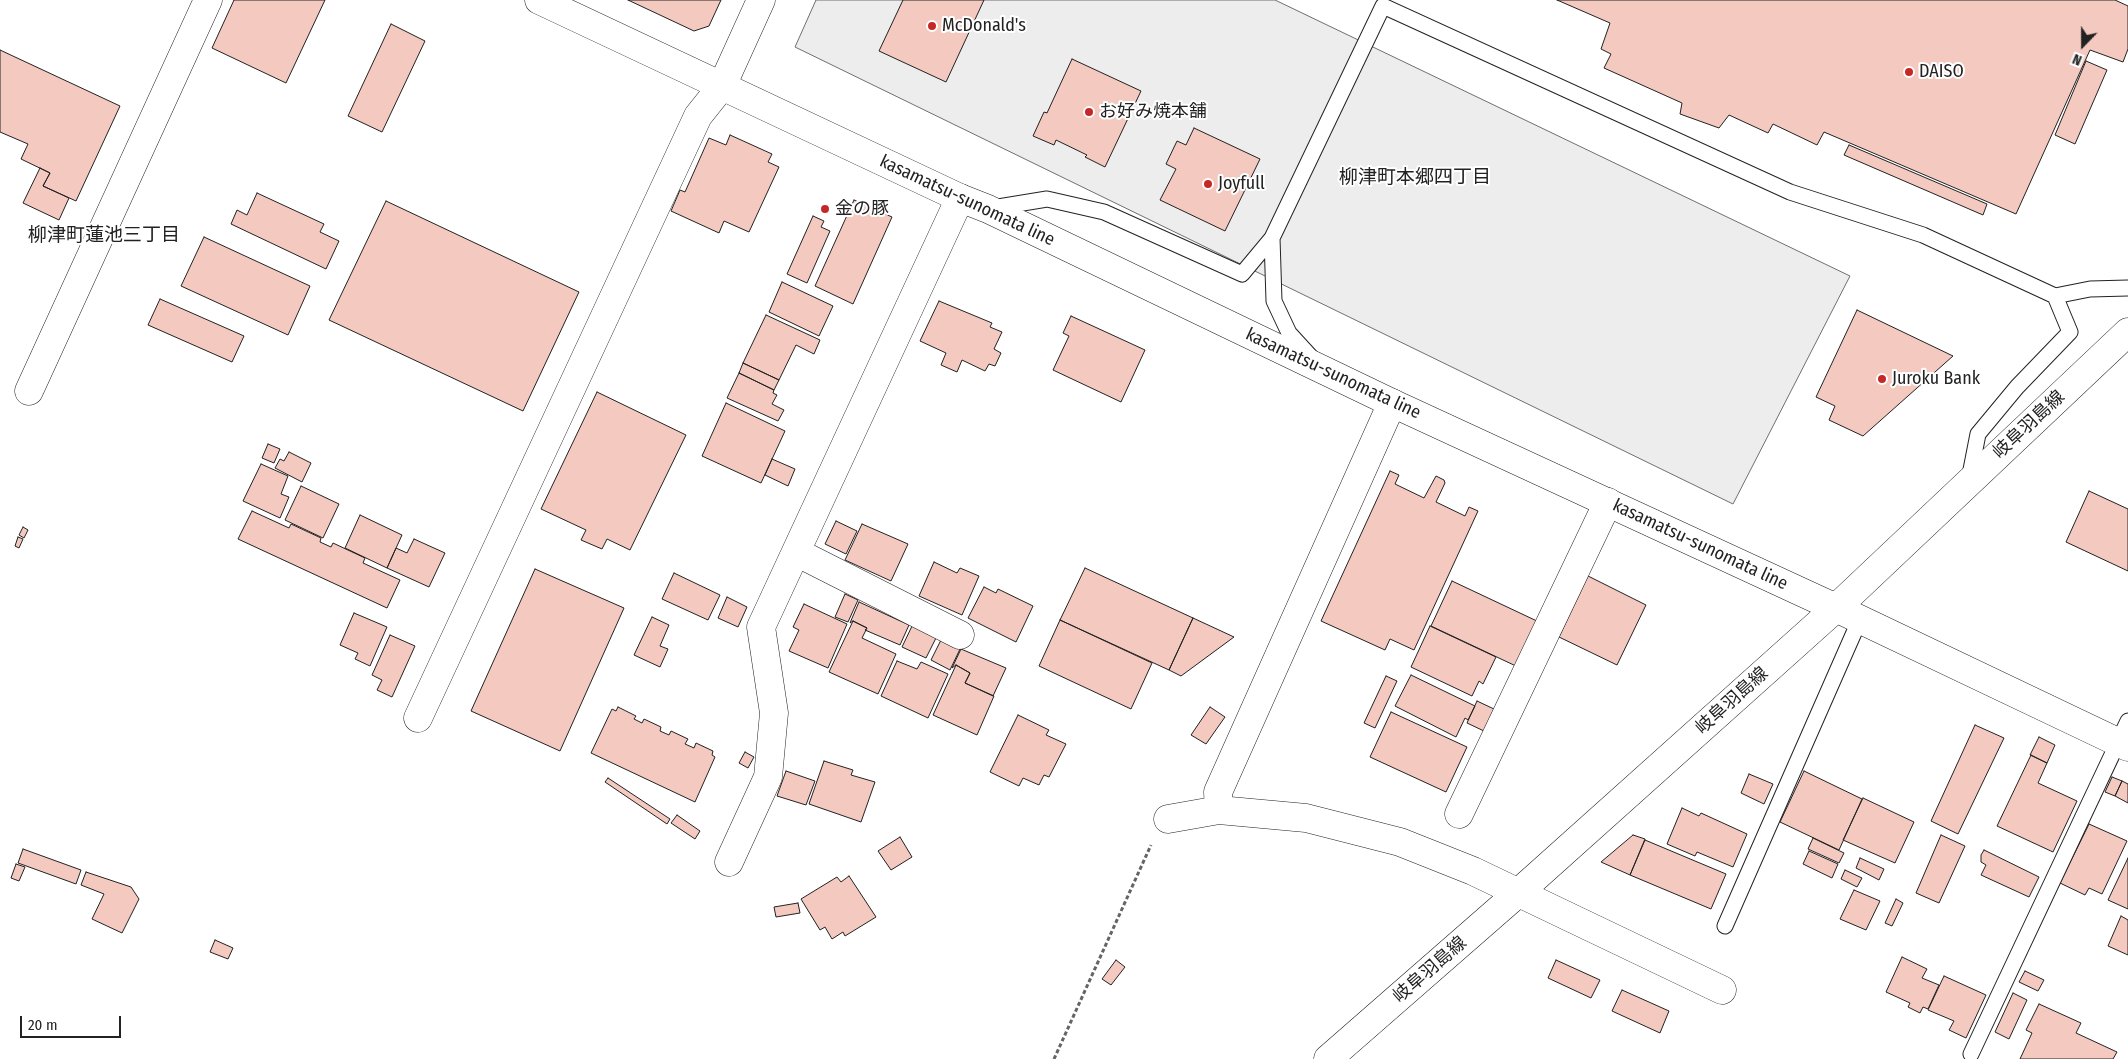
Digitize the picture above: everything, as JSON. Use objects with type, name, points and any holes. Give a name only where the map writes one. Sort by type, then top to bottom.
[{"type":"street","points":[[29,391],[208,0]]},
{"type":"street","name":"kasamatsu-sunomata line","points":[[539,0],[960,198],[988,209],[1392,403],[1848,613],[2125,737]]},
{"type":"street","points":[[418,718],[698,116],[722,86],[761,0]]},
{"type":"street","points":[[729,862],[768,778],[774,713],[761,627],[960,198]]},
{"type":"street","name":"岐阜羽島線","points":[[1328,1059],[1518,893],[1848,613],[1969,481],[2128,332]]},
{"type":"street","points":[[1219,810],[1218,792],[1392,403]]},
{"type":"street","points":[[1459,814],[1608,502]]},
{"type":"street","points":[[796,552],[960,635]]},
{"type":"street","points":[[1168,819],[1219,810],[1306,818],[1400,842],[1473,871],[1722,990]]},
{"type":"lane","points":[[988,209],[1046,199],[1104,212],[1242,274],[1272,238],[1376,3],[1790,192],[1924,235],[2055,296],[2090,289],[2128,288]]},
{"type":"lane","points":[[1272,238],[1274,301],[1289,333],[1324,370]]},
{"type":"lane","points":[[1969,481],[1978,434],[2017,387],[2070,332],[2055,296]]},
{"type":"lane","points":[[1725,926],[1848,613]]},
{"type":"lane","points":[[1971,1054],[2125,737]]},
{"type":"path","points":[[1054,1059],[1157,832],[1168,819]]},
{"type":"shaded area","points":[[816,0],[1275,0],[1850,276],[1733,504],[795,47]]},
{"type":"building","points":[[234,0],[325,0],[286,83],[212,48]]},
{"type":"building","points":[[628,0],[721,0],[709,26],[694,31]]},
{"type":"building","name":"McDonald's","points":[[903,0],[984,0],[946,82],[879,51]]},
{"type":"building","points":[[1557,0],[2115,0],[2128,6],[2128,49],[2123,62],[2090,50],[2016,214],[1824,132],[1817,145],[1773,124],[1768,133],[1729,115],[1719,128],[1680,114],[1682,103],[1604,68],[1611,54],[1601,49],[1610,23]]},
{"type":"building","points":[[391,24],[425,41],[382,132],[348,116]]},
{"type":"building","points":[[0,50],[120,106],[76,201],[43,186],[50,173],[21,159],[28,144],[0,132]]},
{"type":"building","name":"お好み焼本舗","points":[[1072,59],[1141,91],[1105,167],[1085,157],[1087,155],[1056,140],[1054,145],[1033,136],[1044,112],[1047,113]]},
{"type":"building","points":[[2086,61],[2107,70],[2075,144],[2055,135]]},
{"type":"building","name":"Joyfull","points":[[1194,128],[1260,159],[1225,231],[1160,200],[1176,169],[1166,164],[1177,141],[1186,145]]},
{"type":"building","points":[[730,135],[772,154],[768,162],[779,167],[749,232],[724,221],[719,233],[671,211],[680,190],[685,192],[709,138],[726,145]]},
{"type":"building","points":[[1849,145],[1987,204],[1983,215],[1844,155]]},
{"type":"building","points":[[40,168],[50,173],[43,186],[69,198],[59,220],[23,203]]},
{"type":"building","points":[[257,193],[324,224],[320,232],[339,241],[326,269],[231,224],[237,210],[247,215]]},
{"type":"building","points":[[854,200],[892,217],[853,304],[815,286]]},
{"type":"building","points":[[386,201],[579,292],[523,411],[329,320]]},
{"type":"building","points":[[813,216],[824,221],[821,227],[830,231],[807,283],[787,274]]},
{"type":"building","points":[[204,237],[310,286],[288,335],[181,286]]},
{"type":"building","points":[[782,282],[833,306],[819,336],[769,312]]},
{"type":"building","points":[[160,299],[244,336],[232,362],[148,325]]},
{"type":"building","points":[[939,301],[992,323],[990,327],[1002,332],[994,349],[1001,353],[995,366],[989,364],[985,371],[962,360],[957,372],[941,365],[946,353],[920,341]]},
{"type":"building","points":[[1857,310],[1953,356],[1863,436],[1829,420],[1835,406],[1816,397]]},
{"type":"building","points":[[766,315],[820,340],[814,354],[796,345],[779,380],[743,363]]},
{"type":"building","points":[[1071,316],[1145,350],[1121,402],[1053,370],[1069,336],[1063,333]]},
{"type":"building","points":[[743,363],[779,380],[774,390],[739,373]]},
{"type":"building","points":[[739,373],[774,390],[773,393],[777,395],[772,404],[784,410],[778,421],[727,398]]},
{"type":"building","points":[[597,392],[686,435],[630,550],[607,539],[602,549],[581,540],[586,530],[541,509]]},
{"type":"building","points":[[726,403],[785,431],[761,483],[702,456]]},
{"type":"building","points":[[268,444],[280,449],[274,463],[262,458]]},
{"type":"building","points":[[289,452],[311,463],[302,482],[275,468],[280,459],[284,461]]},
{"type":"building","points":[[772,459],[795,469],[788,486],[765,475]]},
{"type":"building","points":[[261,464],[288,476],[281,494],[289,497],[280,518],[243,501]]},
{"type":"building","points":[[1390,471],[1399,475],[1395,484],[1424,498],[1436,476],[1444,480],[1445,483],[1436,502],[1465,516],[1469,507],[1478,511],[1414,650],[1390,639],[1385,650],[1321,621]]},
{"type":"building","points":[[301,486],[339,504],[323,538],[285,520]]},
{"type":"building","points":[[2089,491],[2128,509],[2128,571],[2066,542]]},
{"type":"building","points":[[252,511],[289,528],[291,524],[321,538],[320,542],[331,547],[333,543],[365,558],[363,563],[400,580],[387,608],[238,539]]},
{"type":"building","points":[[360,515],[402,535],[387,568],[345,548]]},
{"type":"building","points":[[836,521],[857,531],[846,554],[825,544]]},
{"type":"building","points":[[862,524],[908,544],[891,581],[845,560]]},
{"type":"building","points":[[23,527],[28,530],[24,538],[19,535]]},
{"type":"building","points":[[18,537],[23,539],[19,548],[15,546]]},
{"type":"building","points":[[414,539],[445,553],[429,587],[387,568],[396,548],[407,553]]},
{"type":"building","points":[[934,562],[957,573],[960,568],[979,576],[962,615],[919,596]]},
{"type":"building","points":[[1085,568],[1193,618],[1169,670],[1060,620]]},
{"type":"building","points":[[535,569],[624,608],[560,751],[471,711]]},
{"type":"building","points":[[674,573],[720,595],[708,620],[662,599]]},
{"type":"building","points":[[1588,576],[1646,605],[1617,665],[1559,637]]},
{"type":"building","points":[[1452,581],[1539,622],[1518,667],[1431,626]]},
{"type":"building","points":[[984,587],[996,593],[998,589],[1033,606],[1016,642],[968,618]]},
{"type":"building","points":[[845,594],[858,600],[848,622],[835,617]]},
{"type":"building","points":[[727,597],[747,607],[738,627],[718,618]]},
{"type":"building","points":[[859,602],[909,625],[900,645],[865,630],[867,628],[853,621],[850,623]]},
{"type":"building","points":[[804,604],[847,624],[828,668],[789,651],[799,630],[793,627]]},
{"type":"building","points":[[354,613],[387,627],[370,666],[355,659],[358,653],[340,645]]},
{"type":"building","points":[[652,617],[669,625],[660,646],[668,649],[660,667],[634,655]]},
{"type":"building","points":[[1193,618],[1234,637],[1181,676],[1169,670]]},
{"type":"building","points":[[1060,620],[1152,663],[1131,709],[1039,666]]},
{"type":"building","points":[[853,621],[867,628],[862,638],[896,654],[878,694],[829,672]]},
{"type":"building","points":[[913,624],[937,636],[926,658],[902,647]]},
{"type":"building","points":[[1430,626],[1496,657],[1483,684],[1479,681],[1472,696],[1411,667]]},
{"type":"building","points":[[390,635],[415,646],[392,697],[377,690],[382,680],[372,675]]},
{"type":"building","points":[[942,638],[961,647],[950,670],[931,660]]},
{"type":"building","points":[[961,649],[1006,668],[993,696],[965,683],[970,673],[956,665],[952,668]]},
{"type":"building","points":[[897,661],[917,669],[921,662],[948,674],[928,718],[881,696]]},
{"type":"building","points":[[956,665],[970,673],[965,683],[994,696],[977,735],[933,715]]},
{"type":"building","points":[[1411,675],[1475,706],[1468,720],[1465,718],[1456,737],[1395,706]]},
{"type":"building","points":[[1386,676],[1397,681],[1375,728],[1364,723]]},
{"type":"building","points":[[1477,701],[1494,709],[1484,731],[1467,723]]},
{"type":"building","points":[[618,707],[636,716],[634,719],[642,723],[644,719],[661,727],[660,731],[669,735],[671,731],[688,739],[685,744],[694,748],[696,743],[713,751],[712,755],[715,757],[695,802],[591,753],[612,709],[616,711]]},
{"type":"building","points":[[1210,707],[1225,717],[1206,744],[1191,735]]},
{"type":"building","points":[[1391,712],[1467,747],[1446,792],[1370,757]]},
{"type":"building","points":[[1018,715],[1049,730],[1046,735],[1066,744],[1049,777],[1044,775],[1039,785],[1023,778],[1019,786],[990,772]]},
{"type":"building","points":[[1975,725],[2004,738],[1958,834],[1931,821]]},
{"type":"building","points":[[2039,737],[2055,745],[2047,763],[2030,755]]},
{"type":"building","points":[[745,752],[754,757],[748,768],[739,763]]},
{"type":"building","points":[[2031,755],[2047,763],[2038,783],[2077,801],[2053,852],[1997,826]]},
{"type":"building","points":[[824,761],[853,770],[851,775],[875,782],[861,822],[809,804]]},
{"type":"building","points":[[786,771],[815,781],[806,805],[777,796]]},
{"type":"building","points":[[1804,771],[1862,799],[1839,850],[1780,822]]},
{"type":"building","points":[[1749,774],[1773,784],[1764,804],[1741,793]]},
{"type":"building","points":[[2112,777],[2122,781],[2115,796],[2105,792]]},
{"type":"building","points":[[608,778],[670,819],[667,824],[605,782]]},
{"type":"building","points":[[2122,781],[2128,784],[2128,803],[2115,796]]},
{"type":"building","points":[[1863,798],[1914,822],[1895,863],[1843,840]]},
{"type":"building","points":[[1682,808],[1699,816],[1701,813],[1747,834],[1733,867],[1697,852],[1695,856],[1667,844]]},
{"type":"building","points":[[677,815],[700,831],[695,839],[671,823]]},
{"type":"building","points":[[2089,824],[2127,841],[2102,894],[2089,888],[2085,895],[2060,883]]},
{"type":"building","points":[[1633,835],[1645,839],[1630,875],[1601,862]]},
{"type":"building","points":[[1941,835],[1965,846],[1939,903],[1916,893]]},
{"type":"building","points":[[900,837],[912,857],[891,870],[878,851]]},
{"type":"building","points":[[1813,838],[1844,853],[1839,863],[1808,849]]},
{"type":"building","points":[[1645,840],[1726,874],[1711,909],[1630,875]]},
{"type":"building","points":[[23,849],[81,870],[76,884],[18,863]]},
{"type":"building","points":[[1984,850],[2039,877],[2029,897],[1981,875],[1986,865],[1981,862],[1981,855]]},
{"type":"building","points":[[1809,851],[1838,864],[1832,878],[1803,864]]},
{"type":"building","points":[[1860,858],[1884,869],[1879,880],[1856,868]]},
{"type":"building","points":[[2128,858],[2128,909],[2108,900]]},
{"type":"building","points":[[16,864],[25,867],[19,881],[11,878]]},
{"type":"building","points":[[1845,870],[1862,878],[1857,887],[1841,879]]},
{"type":"building","points":[[86,872],[131,887],[139,899],[122,933],[92,919],[104,894],[81,885]]},
{"type":"building","points":[[849,876],[876,917],[845,936],[843,932],[832,939],[825,927],[820,930],[801,899],[837,877],[841,882]]},
{"type":"building","points":[[1854,890],[1880,901],[1866,930],[1840,919]]},
{"type":"building","points":[[1896,899],[1903,903],[1892,926],[1885,923]]},
{"type":"building","points":[[798,903],[800,913],[776,917],[774,907]]},
{"type":"building","points":[[2121,916],[2128,920],[2128,955],[2108,946]]},
{"type":"building","points":[[215,940],[233,948],[228,959],[210,952]]},
{"type":"building","points":[[1902,957],[1927,969],[1922,978],[1939,985],[1928,1009],[1923,1007],[1920,1013],[1908,1007],[1910,1003],[1886,992]]},
{"type":"building","points":[[1116,960],[1125,967],[1111,985],[1102,979]]},
{"type":"building","points":[[1556,960],[1600,980],[1591,998],[1548,978]]},
{"type":"building","points":[[2025,971],[2044,980],[2038,991],[2019,982]]},
{"type":"building","points":[[1944,976],[1986,995],[1966,1038],[1949,1030],[1954,1021],[1928,1010]]},
{"type":"building","points":[[1622,990],[1669,1011],[1660,1033],[1612,1011]]},
{"type":"building","points":[[2013,993],[2027,1000],[2009,1039],[1995,1032]]},
{"type":"building","points":[[2039,1004],[2081,1023],[2076,1033],[2117,1052],[2113,1059],[2020,1059],[2032,1033],[2026,1030]]},
{"type":"place","name":"McDonald's","points":[[932,26]]},
{"type":"place","name":"DAISO","points":[[1909,72]]},
{"type":"place","name":"お好み焼本舗","points":[[1089,112]]},
{"type":"place","name":"Joyfull","points":[[1208,184]]},
{"type":"place","name":"金の豚","points":[[825,209]]},
{"type":"place","name":"Juroku Bank","points":[[1882,379]]},
{"type":"district","name":"柳津町本郷四丁目","points":[[1415,178]]},
{"type":"district","name":"柳津町蓮池三丁目","points":[[104,236]]}]
